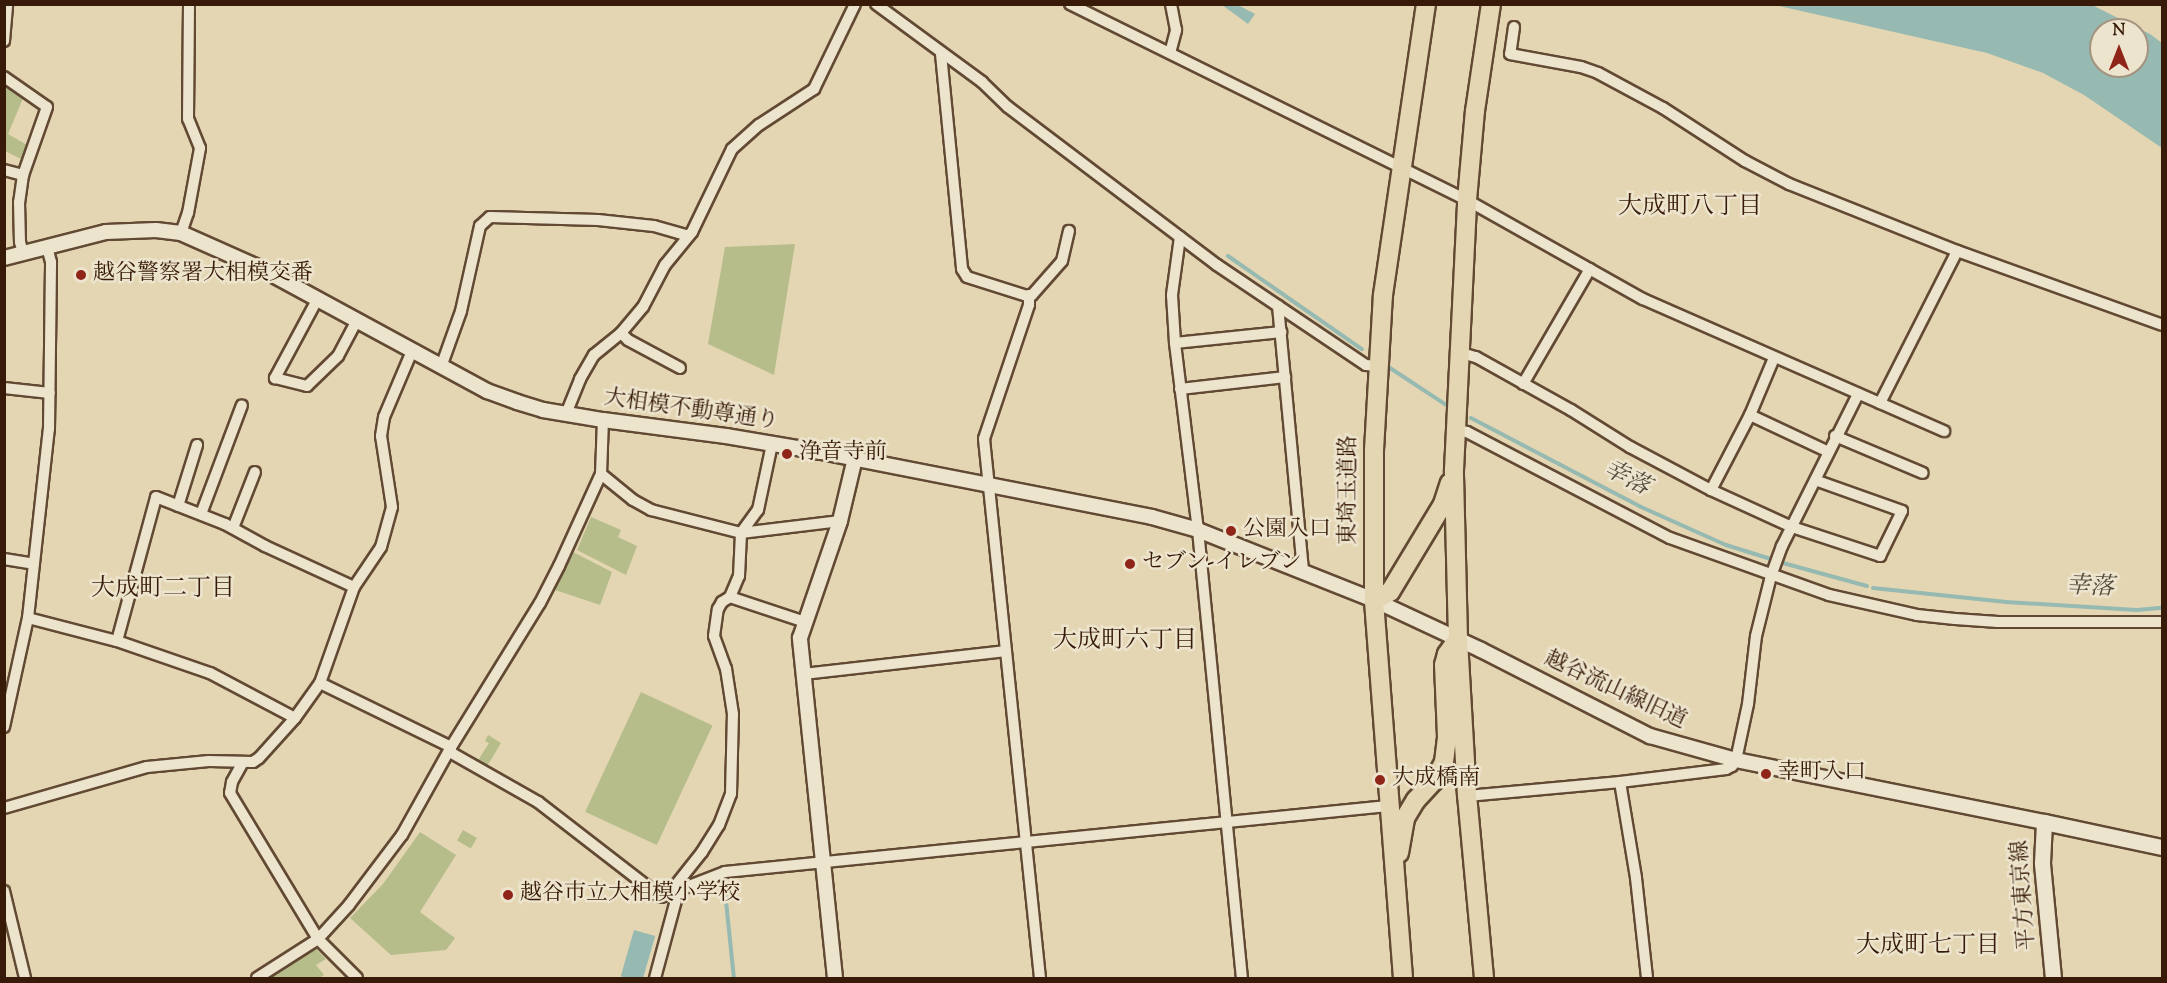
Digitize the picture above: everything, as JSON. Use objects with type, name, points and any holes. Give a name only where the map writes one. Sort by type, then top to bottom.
[{"type":"highway","name":"東埼玉道路","points":[[1402,978],[1374,600],[1374,450],[1377,366],[1383,295],[1400,167],[1426,4]]},
{"type":"highway","points":[[1484,978],[1467,796],[1458,639],[1454,470],[1467,200],[1475,111],[1491,4]]},
{"type":"highway","points":[[1374,600],[1390,592],[1403,572],[1443,504],[1454,470]]},
{"type":"highway","points":[[1396,898],[1401,837],[1405,818],[1416,800],[1434,782],[1444,762],[1447,736],[1444,665],[1447,654],[1458,639]]},
{"type":"highway","points":[[1474,978],[1478,926]]},
{"type":"main road","name":"平方東京線","points":[[2054,978],[2042,863],[2044,822],[2163,847]]},
{"type":"street","points":[[4,41],[7,4]]},
{"type":"street","points":[[181,233],[188,213],[200,148],[188,119],[189,4]]},
{"type":"street","points":[[566,414],[580,379],[594,355],[621,333],[643,307],[665,265],[689,236],[732,149],[759,125],[814,89],[855,4]]},
{"type":"street","points":[[876,4],[1180,237],[1366,365],[1377,366]]},
{"type":"street","points":[[1070,4],[1467,200],[1643,299],[1944,431]]},
{"type":"street","points":[[1170,53],[1176,30],[1171,4]]},
{"type":"street","points":[[1514,27],[1510,54],[1581,67],[1598,73],[1664,108],[1745,161],[1789,184],[1957,251],[2163,325]]},
{"type":"street","points":[[941,54],[962,269],[967,277],[1029,296]]},
{"type":"street","points":[[4,77],[47,107],[23,175],[19,202],[22,253]]},
{"type":"street","points":[[4,170],[23,175]]},
{"type":"street","points":[[441,367],[461,311],[480,226],[490,217],[598,219],[654,226],[689,236]]},
{"type":"street","name":"大相模不動尊通り","points":[[4,258],[106,232],[156,230],[181,233],[236,257],[487,391],[543,410],[855,458],[1152,517],[1198,530],[1303,571],[1374,600],[1458,639]]},
{"type":"street","points":[[1040,978],[984,439],[1029,305],[1029,296],[1062,261],[1069,231]]},
{"type":"street","points":[[1180,237],[1172,295],[1175,343],[1198,530],[1242,978]]},
{"type":"street","points":[[4,728],[28,618],[49,429],[51,262],[47,247]]},
{"type":"street","points":[[1880,403],[1957,251]]},
{"type":"street","points":[[1523,384],[1590,269]]},
{"type":"street","points":[[317,300],[274,378],[308,386],[339,356],[357,321]]},
{"type":"street","points":[[1278,306],[1303,571]]},
{"type":"street","points":[[1175,343],[1281,332]]},
{"type":"street","points":[[621,333],[628,340],[680,368]]},
{"type":"street","points":[[4,808],[147,767],[209,761],[243,762],[259,758],[295,718],[320,683],[354,587],[381,547],[392,507],[381,436],[382,426],[412,351]]},
{"type":"street","points":[[1458,352],[1476,357],[1630,447],[1711,490],[1792,527],[1880,556],[1902,511],[1815,480]]},
{"type":"street","points":[[1711,490],[1750,415],[1774,358]]},
{"type":"street","points":[[1180,389],[1285,377]]},
{"type":"street","points":[[4,388],[50,393]]},
{"type":"street","points":[[1467,796],[1620,782],[1726,769],[1736,760],[1748,704],[1756,636],[1771,576],[1835,436],[1858,394]]},
{"type":"street","points":[[201,514],[242,405]]},
{"type":"street","points":[[1750,415],[1829,452]]},
{"type":"street","points":[[257,978],[318,939],[349,905],[402,835],[451,749],[540,603],[601,474],[603,420]]},
{"type":"street","points":[[1455,429],[1467,432],[1649,528],[1771,576],[1829,595],[1917,615],[1998,622],[2163,622]]},
{"type":"street","points":[[1835,436],[1923,473]]},
{"type":"street","points":[[667,896],[702,852],[718,825],[731,794],[733,714],[726,669],[714,636],[718,609],[722,602],[730,597],[739,576],[741,533],[758,510],[772,444]]},
{"type":"street","points":[[178,506],[198,445]]},
{"type":"street","points":[[835,978],[800,638],[840,521],[855,458]]},
{"type":"street","points":[[233,528],[255,472]]},
{"type":"street","points":[[601,474],[633,500],[651,510],[741,533],[840,521]]},
{"type":"street","points":[[117,641],[156,497],[233,528],[265,546],[354,587]]},
{"type":"street","points":[[4,559],[34,564]]},
{"type":"street","points":[[730,597],[805,622]]},
{"type":"street","points":[[28,618],[117,641],[210,673],[295,718]]},
{"type":"street","name":"越谷流山線旧道","points":[[1458,639],[1650,736],[1736,760],[2044,822]]},
{"type":"street","points":[[804,674],[1006,651]]},
{"type":"street","points":[[320,683],[451,749],[538,802],[645,887],[661,897],[725,872],[1388,806]]},
{"type":"street","points":[[243,762],[232,782],[230,793],[318,939],[357,978]]},
{"type":"street","points":[[1620,782],[1632,843],[1647,978]]},
{"type":"street","points":[[655,978],[679,889]]},
{"type":"street","points":[[4,891],[25,978]]},
{"type":"green space","points":[[7,86],[24,96],[8,134],[27,145],[21,159],[5,151],[4,94]]},
{"type":"green space","points":[[795,244],[774,375],[708,344],[725,247]]},
{"type":"green space","points":[[591,517],[621,530],[618,537],[637,546],[626,575],[577,550]]},
{"type":"green space","points":[[573,552],[612,572],[600,605],[555,590]]},
{"type":"green space","points":[[641,692],[713,725],[657,845],[585,812]]},
{"type":"green space","points":[[488,735],[501,743],[486,768],[477,762],[489,743],[485,741]]},
{"type":"green space","points":[[463,830],[477,838],[471,848],[457,840]]},
{"type":"green space","points":[[420,832],[456,855],[420,912],[455,938],[446,950],[391,955],[350,918],[383,884]]},
{"type":"green space","points":[[316,949],[326,959],[316,965],[324,975],[319,978],[274,978],[271,976]]},
{"type":"water","points":[[1222,5],[1238,5],[1255,14],[1248,24]]},
{"type":"water","points":[[1775,5],[2092,5],[2118,18],[2089,18],[2089,78],[2149,78],[2149,34],[2162,43],[2162,148],[2084,95],[2043,73],[1987,53]]},
{"type":"water","points":[[634,930],[655,936],[643,978],[621,976]]},
{"type":"waterway","name":"幸落","points":[[1228,256],[1362,349]]},
{"type":"waterway","name":"幸落","points":[[1387,366],[1448,406]]},
{"type":"waterway","name":"幸落","points":[[1471,418],[1641,507],[1726,545],[1771,559]]},
{"type":"waterway","name":"幸落","points":[[1783,563],[1867,586]]},
{"type":"waterway","name":"幸落","points":[[1873,588],[2006,602],[2137,610],[2162,608]]},
{"type":"waterway","points":[[724,882],[734,978]]},
{"type":"place","name":"越谷警察署大相模交番","points":[[81,275]]},
{"type":"place","name":"浄音寺前","points":[[787,454]]},
{"type":"place","name":"公園入口","points":[[1231,531]]},
{"type":"place","name":"セブン-イレブン","points":[[1130,564]]},
{"type":"place","name":"幸町入口","points":[[1766,774]]},
{"type":"place","name":"大成橋南","points":[[1380,780]]},
{"type":"place","name":"越谷市立大相模小学校","points":[[508,895]]},
{"type":"district","name":"大成町八丁目","points":[[1690,208]]},
{"type":"district","name":"大成町二丁目","points":[[163,590]]},
{"type":"district","name":"大成町六丁目","points":[[1125,642]]},
{"type":"district","name":"大成町七丁目","points":[[1928,947]]}]
